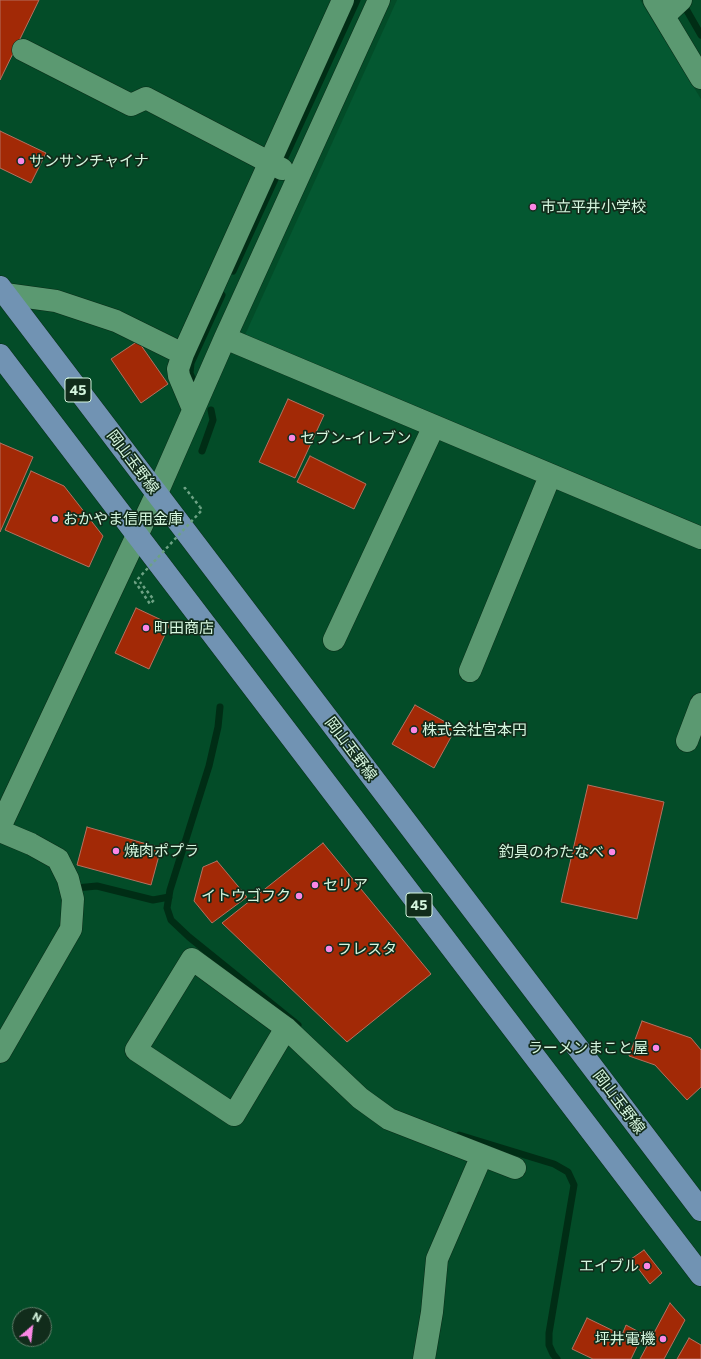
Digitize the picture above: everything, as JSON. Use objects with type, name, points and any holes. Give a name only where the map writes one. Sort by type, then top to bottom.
[{"type":"main road","name":"岡山玉野線","points":[[3,291],[701,1210]]},
{"type":"main road","name":"45","points":[[0,355],[701,1275]]},
{"type":"street","points":[[0,827],[156,493],[224,338],[281,169],[343,0]]},
{"type":"street","points":[[193,409],[179,376],[178,369],[183,354],[281,169],[379,0]]},
{"type":"street","points":[[669,5],[701,78]]},
{"type":"street","points":[[23,50],[131,105],[146,98],[281,169]]},
{"type":"street","points":[[3,291],[56,301],[116,321],[183,354]]},
{"type":"street","points":[[224,338],[550,476],[701,538]]},
{"type":"street","points":[[334,640],[434,426]]},
{"type":"street","points":[[470,671],[550,476]]},
{"type":"street","points":[[686,741],[701,704]]},
{"type":"street","points":[[0,830],[31,844],[58,859],[68,879],[73,899],[71,928],[0,1052]]},
{"type":"street","points":[[286,1028],[234,1115],[136,1050],[192,959],[286,1028],[360,1098],[389,1119],[515,1168]]},
{"type":"street","points":[[424,1359],[432,1312],[437,1259],[482,1155]]},
{"type":"path","points":[[140,582],[154,600],[150,604],[135,582],[202,510],[186,490]]},
{"type":"shaded area","points":[[397,0],[640,0],[701,99],[701,530],[244,337]]},
{"type":"building","points":[[0,0],[39,0],[0,80]]},
{"type":"building","name":"サンサンチャイナ","points":[[0,131],[46,153],[31,183],[0,168]]},
{"type":"building","points":[[138,341],[168,384],[141,403],[111,359]]},
{"type":"building","name":"セブン-イレブン","points":[[288,399],[324,415],[295,478],[259,462]]},
{"type":"building","points":[[0,443],[33,457],[0,532]]},
{"type":"building","points":[[310,456],[366,484],[354,509],[297,482]]},
{"type":"building","points":[[31,471],[64,486],[103,536],[89,567],[5,530]]},
{"type":"building","points":[[136,608],[170,624],[149,669],[115,653]]},
{"type":"building","points":[[415,705],[456,728],[434,768],[392,744]]},
{"type":"building","name":"釣具のわたなべ","points":[[588,785],[664,802],[637,919],[561,902]]},
{"type":"building","points":[[87,827],[161,848],[151,885],[77,865]]},
{"type":"building","name":"フレスタ","points":[[323,843],[431,974],[347,1042],[222,923]]},
{"type":"building","points":[[217,861],[247,897],[212,923],[194,901],[203,867]]},
{"type":"building","points":[[642,1021],[691,1038],[701,1050],[701,1087],[687,1100],[655,1065],[629,1056]]},
{"type":"building","name":"エイブル","points":[[644,1250],[662,1273],[650,1284],[631,1259]]},
{"type":"building","name":"坪井電機","points":[[670,1303],[685,1320],[664,1359],[640,1359]]},
{"type":"building","points":[[587,1318],[622,1335],[626,1325],[643,1334],[631,1359],[593,1359],[572,1349]]},
{"type":"building","points":[[689,1338],[701,1345],[701,1359],[677,1359]]},
{"type":"waterway","points":[[233,271],[357,0]]},
{"type":"waterway","points":[[682,2],[701,35]]},
{"type":"waterway","points":[[192,378],[190,373],[191,363],[222,295]]},
{"type":"waterway","points":[[202,451],[213,420],[211,410]]},
{"type":"waterway","points":[[220,707],[218,727],[209,766],[170,890],[167,908],[171,920],[189,937],[298,1025]]},
{"type":"waterway","points":[[76,888],[97,886],[153,900],[169,897]]},
{"type":"waterway","points":[[459,1135],[554,1164],[568,1172],[574,1185],[549,1333],[549,1345],[557,1359]]},
{"type":"place","name":"サンサンチャイナ","points":[[21,161]]},
{"type":"place","name":"市立平井小学校","points":[[533,207]]},
{"type":"place","name":"セブン-イレブン","points":[[292,438]]},
{"type":"place","name":"おかやま信用金庫","points":[[55,519]]},
{"type":"place","name":"町田商店","points":[[146,628]]},
{"type":"place","name":"株式会社宮本円","points":[[414,730]]},
{"type":"place","name":"焼肉ポプラ","points":[[116,851]]},
{"type":"place","name":"釣具のわたなべ","points":[[612,852]]},
{"type":"place","name":"セリア","points":[[315,885]]},
{"type":"place","name":"イトウゴフク","points":[[299,896]]},
{"type":"place","name":"フレスタ","points":[[329,949]]},
{"type":"place","name":"ラーメンまこと屋","points":[[656,1048]]},
{"type":"place","name":"エイブル","points":[[647,1266]]},
{"type":"place","name":"坪井電機","points":[[663,1339]]}]
